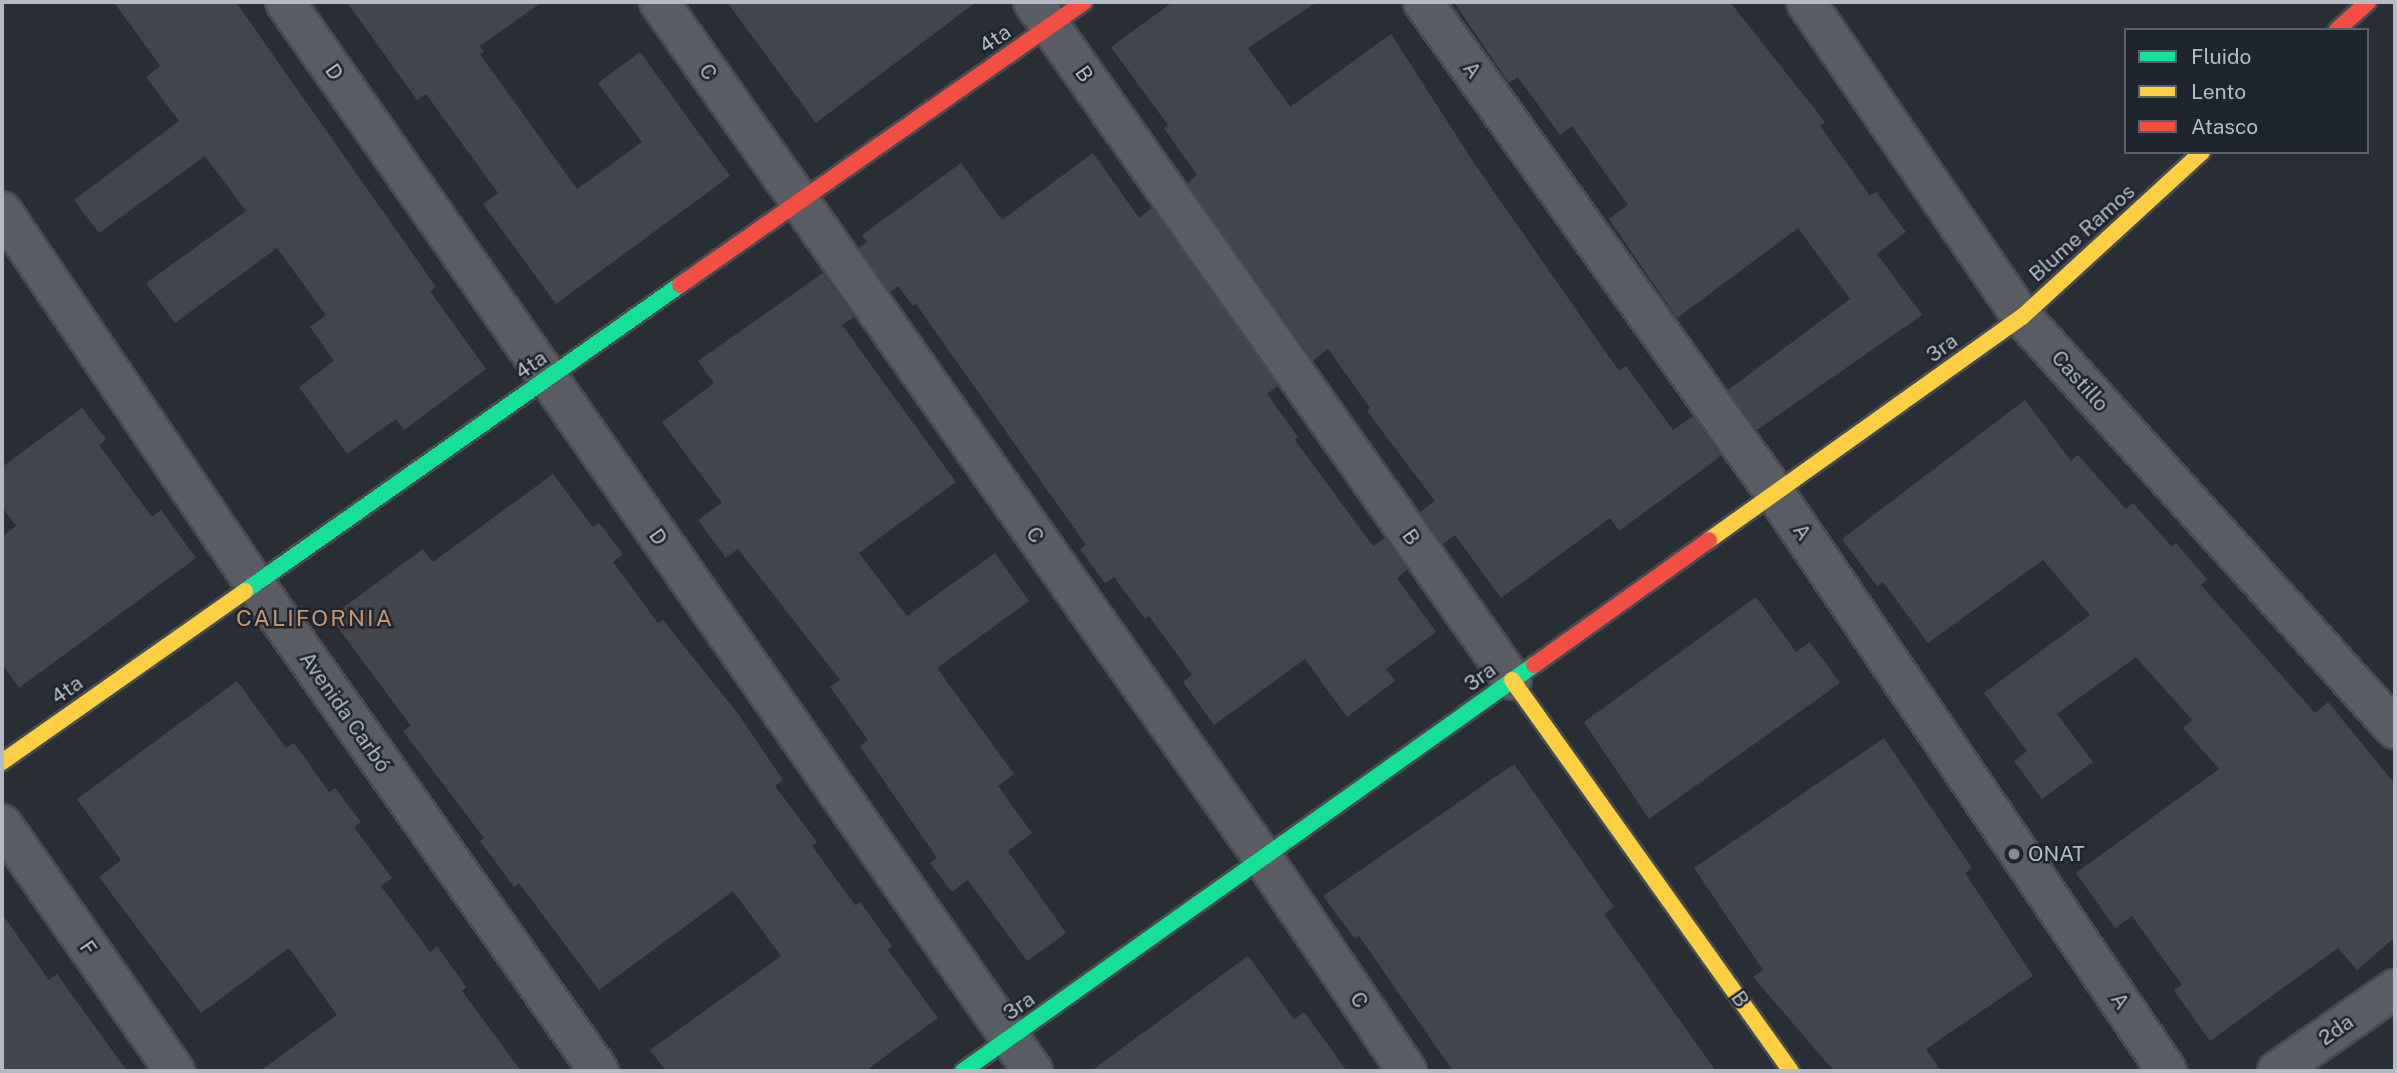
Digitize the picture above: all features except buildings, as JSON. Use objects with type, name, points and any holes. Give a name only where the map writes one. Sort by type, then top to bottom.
[{"type":"street","name":"D","points":[[285,2],[1033,1071]]},
{"type":"street","name":"C","points":[[659,2],[1263,858],[1407,1071]]},
{"type":"street","name":"4ta","points":[[2,762],[799,202],[1041,14],[1084,2]]},
{"type":"street","name":"A","points":[[1423,2],[1775,493],[2167,1071]]},
{"type":"street","name":"Castillo","points":[[1806,2],[2022,317],[2395,729]]},
{"type":"street","points":[[2339,28],[2368,2]]},
{"type":"street","name":"B","points":[[1041,14],[1791,1071]]},
{"type":"street","name":"Blume Ramos","points":[[2022,317],[2200,154]]},
{"type":"street","name":"Avenida Carbó","points":[[2,211],[255,584],[599,1071]]},
{"type":"street","name":"3ra","points":[[963,1071],[2022,317]]},
{"type":"street","name":"F","points":[[2,824],[175,1071]]},
{"type":"street","name":"2da","points":[[2277,1071],[2395,989]]},
{"type":"traffic: fast","points":[[245,591],[680,285]]},
{"type":"traffic: fast","points":[[963,1071],[1534,665]]},
{"type":"traffic: slow","points":[[1709,540],[2022,317],[2200,154]]},
{"type":"traffic: slow","points":[[2,762],[245,591]]},
{"type":"traffic: slow","points":[[1512,680],[1791,1071]]},
{"type":"traffic: jam","points":[[680,285],[1084,2]]},
{"type":"traffic: jam","points":[[2339,28],[2368,2]]},
{"type":"traffic: jam","points":[[1534,665],[1709,540]]},
{"type":"place","name":"ONAT","points":[[2014,854]]},
{"type":"district","name":"CALIFORNIA","points":[[315,618]]}]
